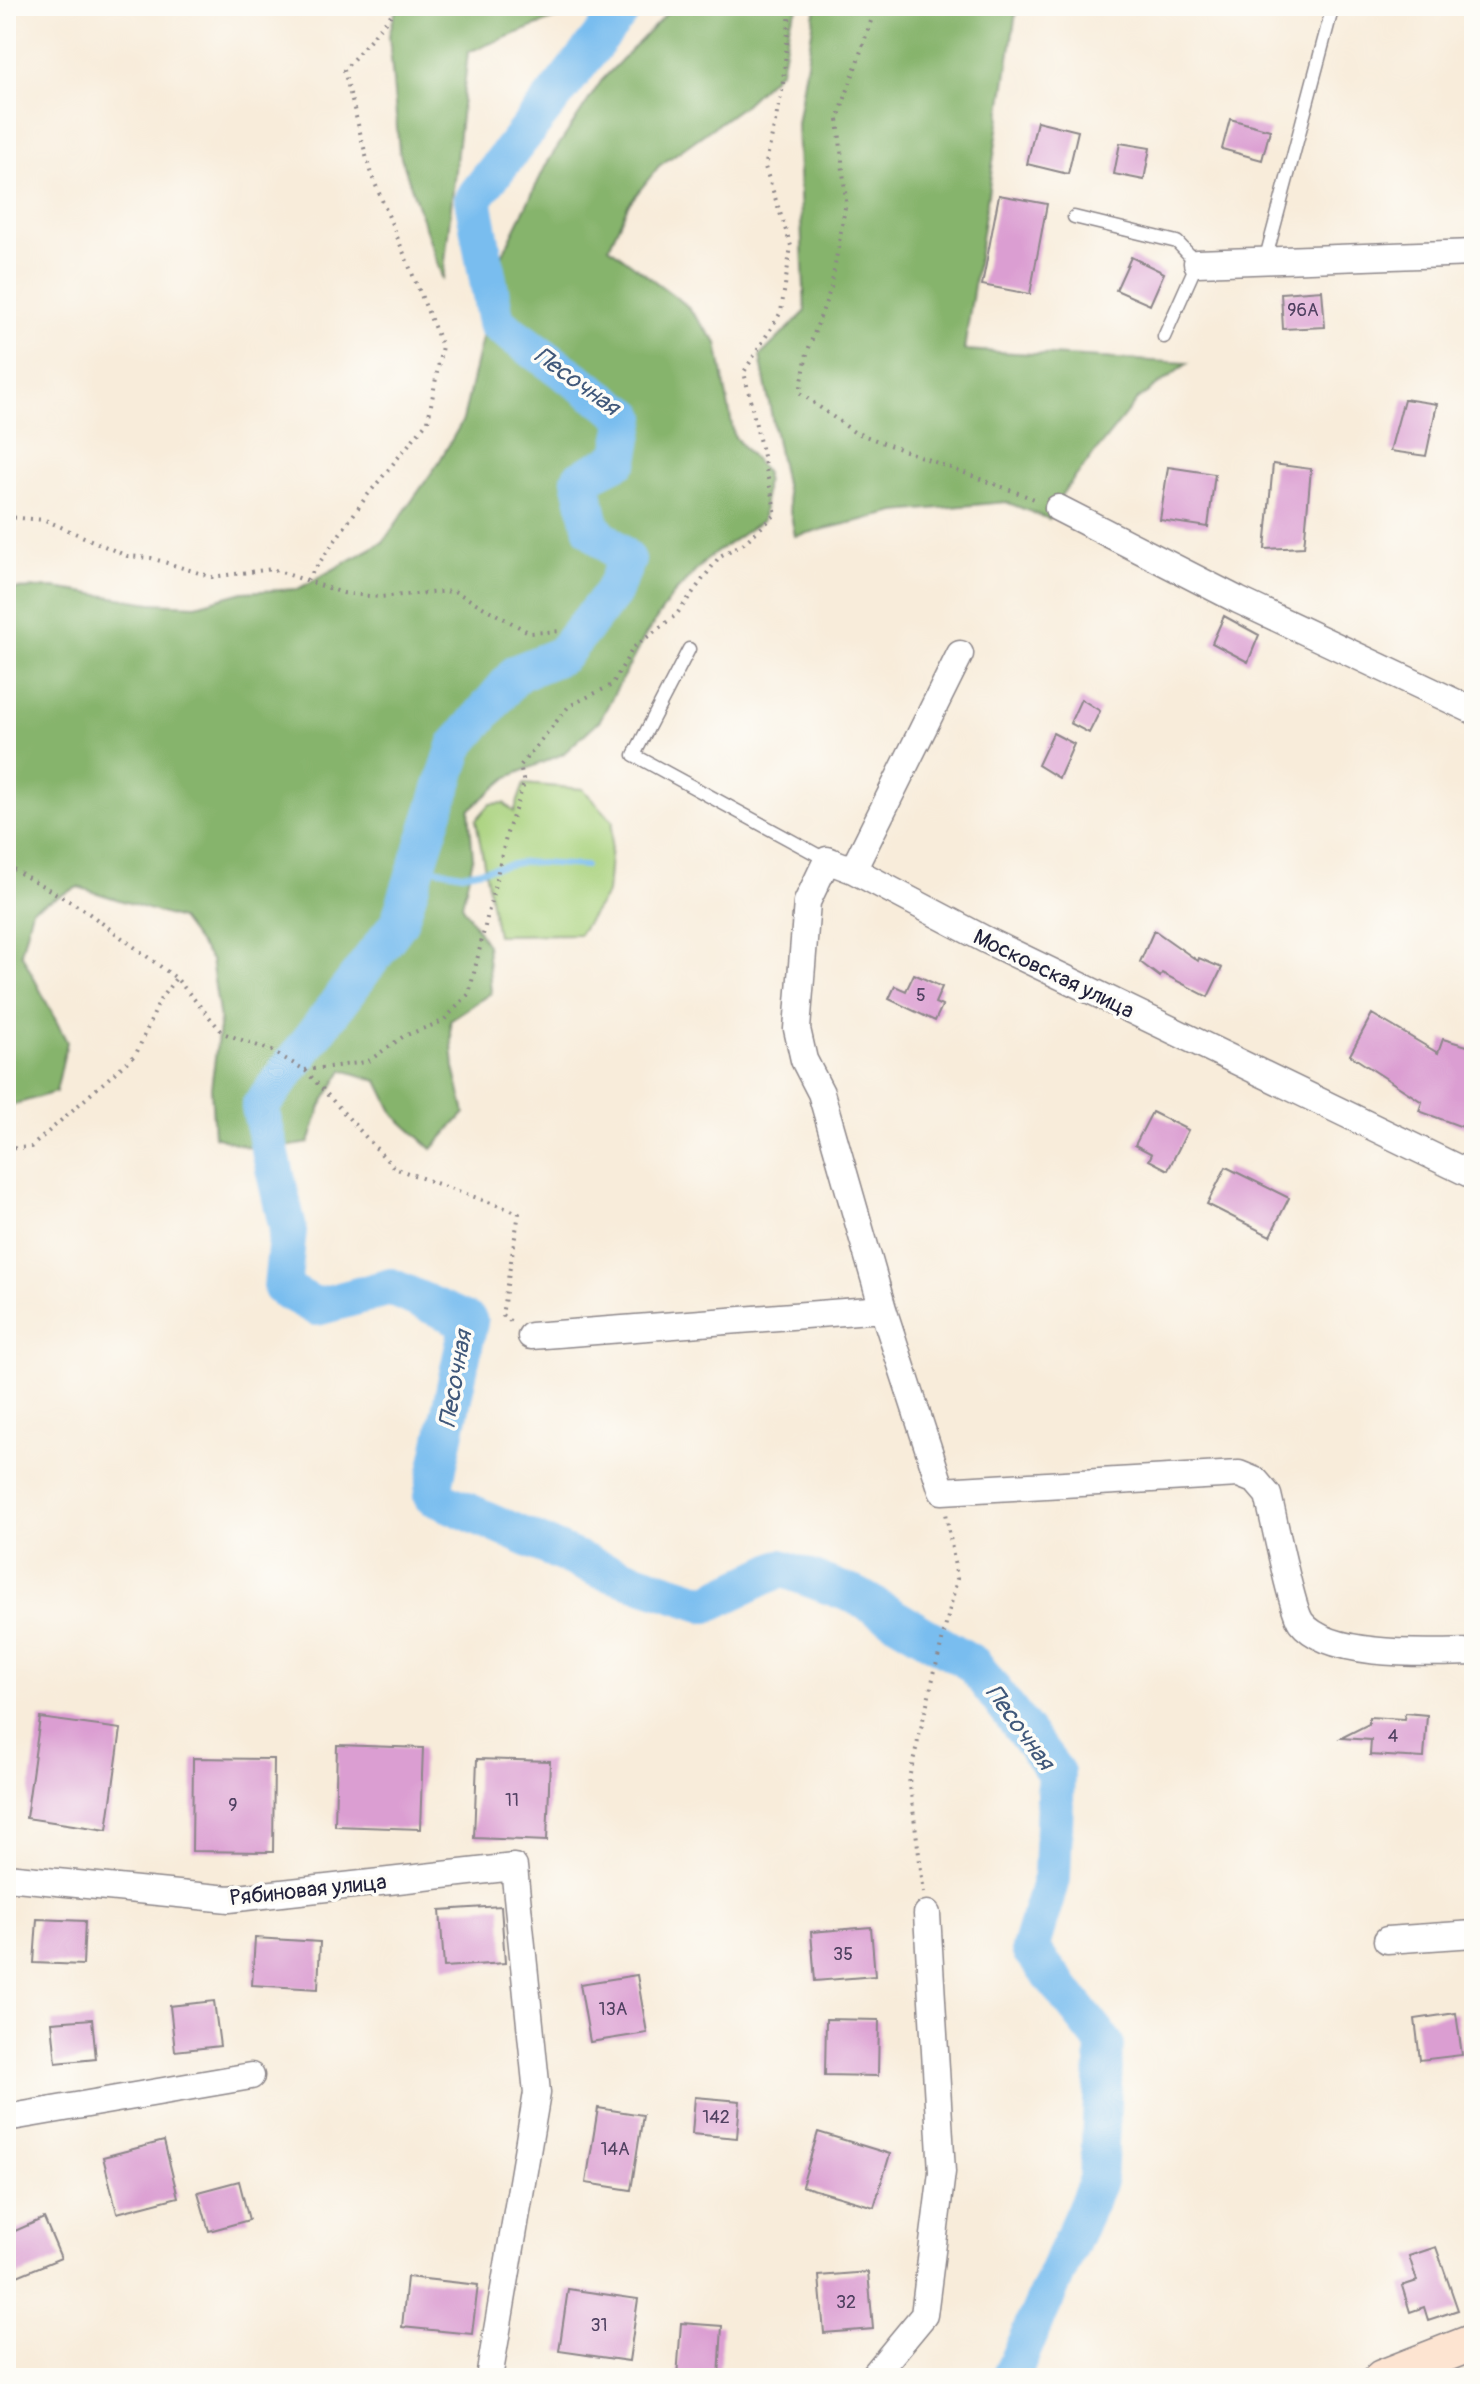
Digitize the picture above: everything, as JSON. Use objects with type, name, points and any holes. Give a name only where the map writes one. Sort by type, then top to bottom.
[{"type":"main road","points":[[1382,2378],[1474,2342]]},
{"type":"street","points":[[1197,263],[1474,253]]},
{"type":"street","points":[[1058,508],[1238,600],[1474,711]]},
{"type":"street","points":[[853,870],[960,654]]},
{"type":"street","points":[[827,860],[807,902],[797,1029],[804,1060],[821,1093],[883,1309],[942,1491],[1239,1474],[1256,1481],[1268,1495],[1299,1619],[1315,1636],[1392,1654],[1474,1652]]},
{"type":"street","name":"Московская улица","points":[[827,860],[853,870],[984,939],[1474,1176]]},
{"type":"street","points":[[531,1336],[883,1309]]},
{"type":"street","name":"Рябиновая улица","points":[[6,1877],[229,1899],[514,1867],[537,2093],[489,2378]]},
{"type":"street","points":[[872,2378],[924,2315],[942,2172],[927,1914]]},
{"type":"street","points":[[1387,1940],[1474,1934]]},
{"type":"street","points":[[6,2118],[251,2076]]},
{"type":"lane","points":[[1265,261],[1333,6]]},
{"type":"lane","points":[[1074,217],[1177,242],[1197,263],[1164,337]]},
{"type":"lane","points":[[689,649],[634,755],[827,860]]},
{"type":"path","points":[[307,580],[366,497],[428,421],[442,346],[370,171],[344,70],[396,9],[394,6]]},
{"type":"path","points":[[305,1070],[367,1062],[404,1036],[443,1021],[469,994],[507,833],[524,784],[520,766],[569,706],[612,685],[633,648],[676,615],[720,556],[744,543],[776,514],[744,372],[781,312],[791,246],[765,167],[782,91],[793,6]]},
{"type":"path","points":[[876,6],[838,119],[846,202],[831,288],[807,353],[800,393],[854,432],[1058,508]]},
{"type":"path","points":[[6,517],[45,520],[127,556],[151,558],[212,577],[272,569],[343,593],[378,597],[454,591],[530,633],[562,631]]},
{"type":"path","points":[[6,865],[83,909],[176,978],[223,1033],[272,1051],[305,1070],[394,1168],[519,1213],[502,1315],[531,1336]]},
{"type":"path","points":[[6,1149],[31,1147],[136,1054],[161,998],[176,978]]},
{"type":"path","points":[[927,1914],[909,1778],[957,1579],[942,1491]]},
{"type":"green space","points":[[397,6],[588,6],[468,52],[443,280],[399,151],[389,35]]},
{"type":"green space","points":[[674,6],[799,6],[790,22],[781,70],[743,106],[659,166],[628,205],[609,247],[685,304],[717,343],[734,436],[766,473],[763,520],[708,558],[672,596],[645,636],[600,720],[563,754],[508,777],[469,810],[473,858],[462,905],[487,945],[491,993],[450,1020],[454,1068],[465,1113],[432,1149],[395,1116],[378,1081],[343,1070],[321,1106],[309,1143],[260,1151],[214,1136],[211,1088],[220,1020],[211,960],[180,919],[78,887],[32,909],[21,953],[67,1042],[56,1092],[6,1107],[6,589],[55,588],[151,603],[196,605],[243,592],[298,589],[383,542],[439,462],[463,420],[500,260],[547,163],[602,80]]},
{"type":"green space","points":[[816,6],[1017,6],[964,350],[1188,363],[1137,400],[1062,494],[1049,519],[1006,502],[896,512],[795,536],[760,356],[805,312],[797,124]]},
{"type":"green space","points":[[524,784],[583,789],[613,821],[607,893],[579,934],[497,935],[476,820],[490,804],[504,803],[514,812]]},
{"type":"building","points":[[1230,119],[1270,130],[1262,160],[1222,149]]},
{"type":"building","points":[[1037,121],[1078,131],[1068,174],[1027,164]]},
{"type":"building","points":[[1120,143],[1150,148],[1144,180],[1114,174]]},
{"type":"building","points":[[999,195],[1047,204],[1030,294],[982,285]]},
{"type":"building","points":[[1131,257],[1164,273],[1150,305],[1116,290]]},
{"type":"building","points":[[1322,290],[1325,327],[1283,329],[1281,293]]},
{"type":"building","points":[[1404,399],[1437,404],[1426,456],[1390,451]]},
{"type":"building","points":[[1273,464],[1311,469],[1304,547],[1265,549]]},
{"type":"building","points":[[1168,467],[1215,474],[1208,527],[1160,520]]},
{"type":"building","points":[[1224,616],[1259,635],[1248,662],[1212,643]]},
{"type":"building","points":[[1081,699],[1100,711],[1089,733],[1070,723]]},
{"type":"building","points":[[1053,733],[1074,744],[1059,778],[1038,765]]},
{"type":"building","points":[[1154,930],[1198,961],[1199,958],[1222,968],[1208,997],[1162,973],[1160,977],[1140,962]]},
{"type":"building","points":[[914,974],[942,987],[935,1003],[942,1006],[935,1021],[889,999],[895,986],[906,991]]},
{"type":"building","points":[[1372,1014],[1438,1053],[1443,1039],[1474,1048],[1474,1101],[1465,1128],[1419,1111],[1422,1102],[1350,1055]]},
{"type":"building","points":[[1152,1112],[1188,1130],[1168,1170],[1149,1160],[1152,1154],[1135,1145]]},
{"type":"building","points":[[1226,1167],[1289,1198],[1270,1236],[1207,1204]]},
{"type":"building","points":[[1405,1713],[1427,1715],[1424,1758],[1370,1755],[1371,1740],[1341,1738],[1369,1724],[1369,1717],[1404,1719]]},
{"type":"building","points":[[40,1718],[121,1729],[107,1830],[26,1818]]},
{"type":"building","points":[[337,1745],[423,1748],[420,1829],[335,1826]]},
{"type":"building","points":[[193,1758],[274,1759],[273,1852],[192,1851]]},
{"type":"building","points":[[477,1759],[550,1761],[547,1841],[474,1838]]},
{"type":"building","points":[[501,1906],[505,1963],[444,1967],[440,1910]]},
{"type":"building","points":[[37,1919],[85,1921],[83,1965],[34,1963]]},
{"type":"building","points":[[871,1927],[875,1976],[815,1981],[811,1932]]},
{"type":"building","points":[[255,1938],[320,1942],[318,1989],[252,1985]]},
{"type":"building","points":[[637,1975],[647,2033],[590,2042],[580,1984]]},
{"type":"building","points":[[214,2001],[220,2046],[175,2051],[170,2006]]},
{"type":"building","points":[[1456,2013],[1462,2055],[1420,2060],[1415,2019]]},
{"type":"building","points":[[92,2019],[96,2059],[56,2063],[52,2022]]},
{"type":"building","points":[[826,2019],[879,2020],[878,2076],[825,2075]]},
{"type":"building","points":[[695,2097],[740,2101],[737,2138],[692,2134]]},
{"type":"building","points":[[598,2108],[643,2115],[631,2190],[586,2183]]},
{"type":"building","points":[[818,2132],[890,2154],[874,2207],[802,2186]]},
{"type":"building","points":[[164,2141],[178,2197],[117,2213],[103,2157]]},
{"type":"building","points":[[239,2181],[249,2220],[209,2231],[198,2192]]},
{"type":"building","points":[[44,2218],[61,2258],[15,2277],[6,2255],[6,2235]]},
{"type":"building","points":[[1436,2247],[1458,2310],[1428,2320],[1424,2307],[1410,2312],[1402,2286],[1417,2281],[1409,2256]]},
{"type":"building","points":[[868,2272],[873,2329],[824,2333],[819,2276]]},
{"type":"building","points":[[407,2277],[478,2285],[472,2334],[402,2327]]},
{"type":"building","points":[[568,2289],[638,2299],[629,2361],[559,2351]]},
{"type":"building","points":[[681,2323],[722,2326],[719,2378],[677,2377]]},
{"type":"waterway","name":"Песочная","points":[[625,6],[473,199],[496,323],[628,417],[620,459],[580,479],[592,529],[627,560],[612,593],[562,655],[517,673],[456,746],[399,922],[260,1107],[288,1229],[282,1288],[317,1307],[391,1287],[469,1322],[432,1496],[601,1570],[706,1604],[781,1568],[857,1596],[973,1664],[1056,1773],[1052,1876],[1030,1949],[1105,2044],[1098,2181],[1010,2378]]},
{"type":"waterway","points":[[418,866],[462,874],[523,862],[585,866]]}]
